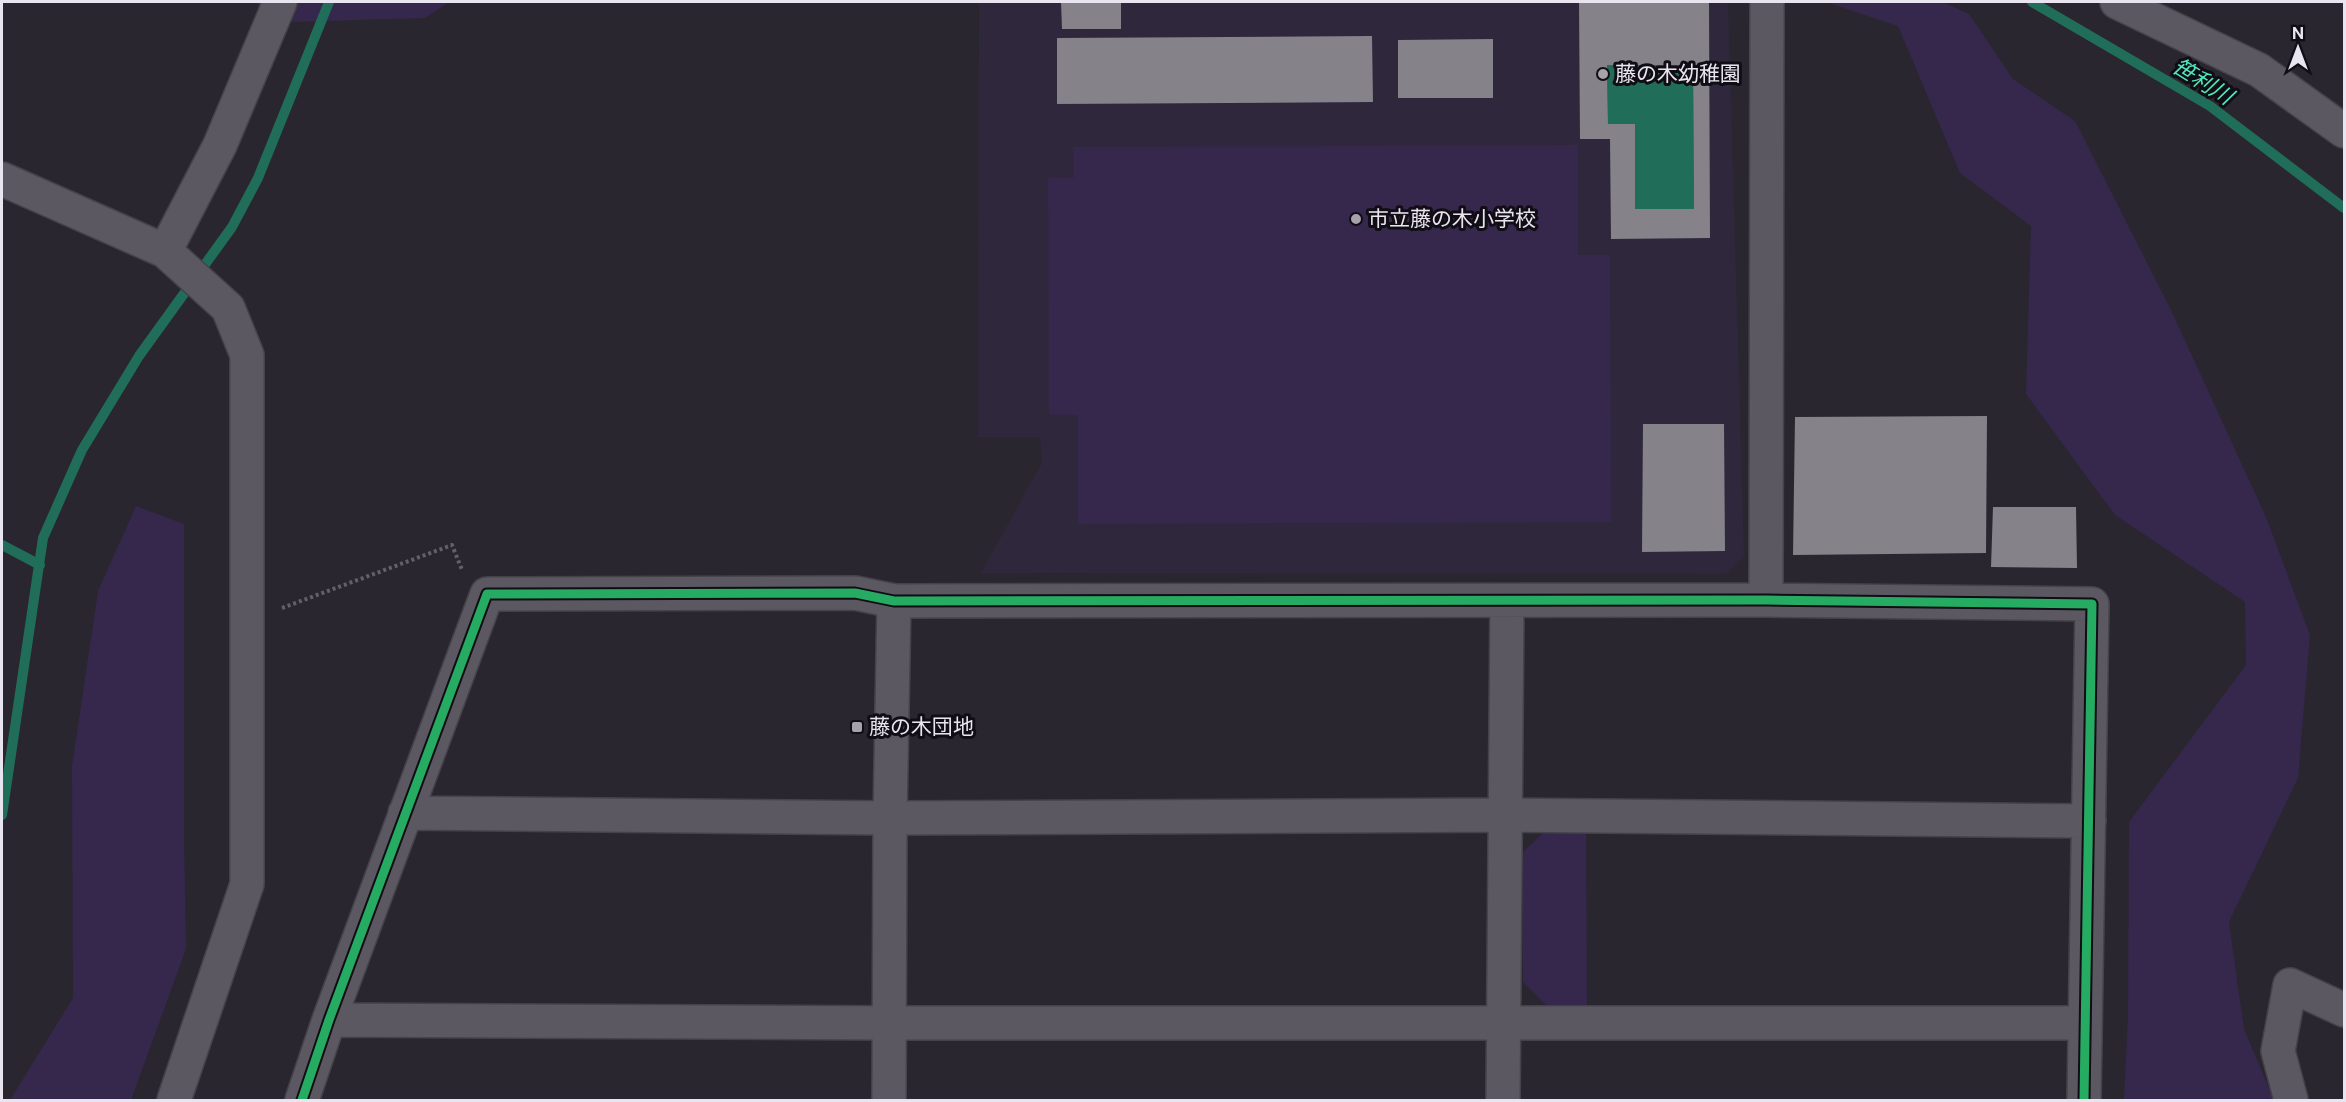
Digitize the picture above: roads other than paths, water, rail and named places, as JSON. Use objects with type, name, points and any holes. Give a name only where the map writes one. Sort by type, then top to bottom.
[{"type":"street","points":[[169,254],[220,145],[280,2]]},
{"type":"street","points":[[1766,600],[1767,2]]},
{"type":"street","points":[[2117,2],[2259,70],[2344,131]]},
{"type":"street","points":[[2,179],[169,254],[228,308],[247,355],[247,884],[174,1101]]},
{"type":"street","points":[[302,1101],[329,1020],[487,594],[855,593],[894,601],[1766,600],[2092,604],[2084,1101]]},
{"type":"street","points":[[1503,1101],[1507,600]]},
{"type":"street","points":[[889,1101],[890,818],[894,601]]},
{"type":"street","points":[[405,813],[890,818],[1506,815],[2088,821]]},
{"type":"street","points":[[2291,1101],[2278,1051],[2290,985],[2344,1010]]},
{"type":"street","points":[[329,1020],[889,1023],[2085,1023]]},
{"type":"waterway","points":[[2,815],[43,538],[82,450],[139,356],[232,227],[258,178],[329,2]]},
{"type":"waterway","name":"笹利川","points":[[2032,2],[2210,106],[2344,208]]},
{"type":"waterway","points":[[2,545],[40,565]]},
{"type":"place","name":"藤の木幼稚園","points":[[1603,74]]},
{"type":"place","name":"市立藤の木小学校","points":[[1356,219]]},
{"type":"place","name":"藤の木団地","points":[[857,727]]}]
